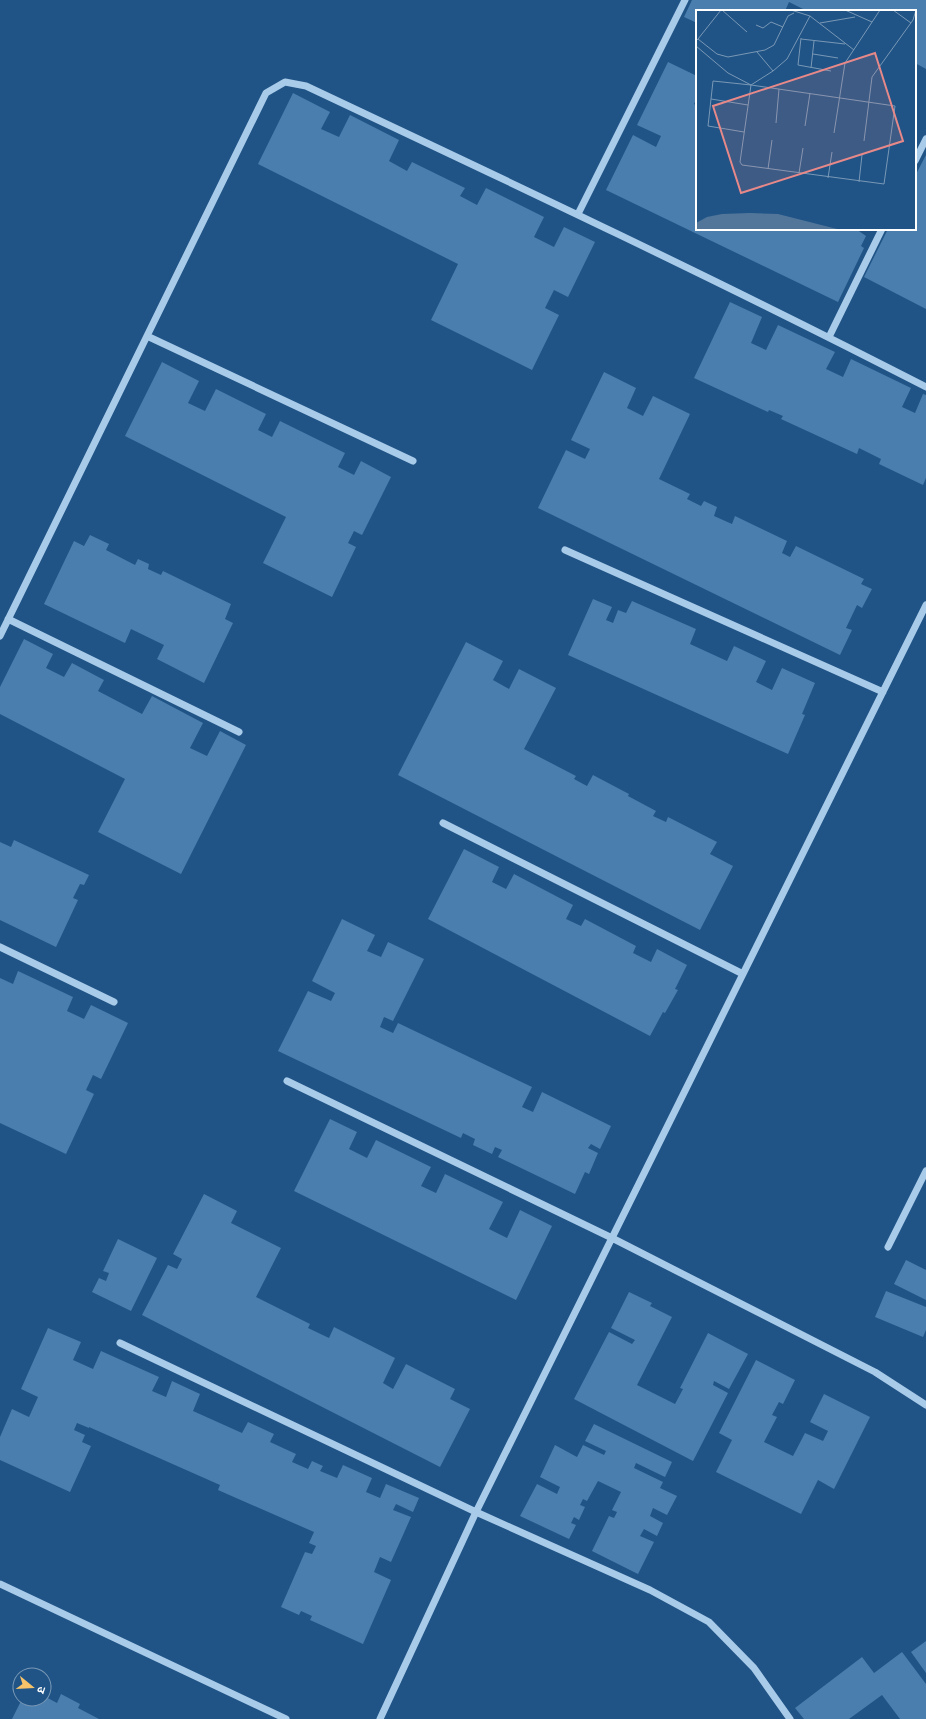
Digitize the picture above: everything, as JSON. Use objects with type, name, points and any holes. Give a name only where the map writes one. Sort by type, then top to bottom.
[{"type":"street","points":[[578,214],[685,0]]},
{"type":"street","points":[[0,636],[266,93],[285,82],[306,86],[578,214],[926,386]]},
{"type":"street","points":[[916,159],[926,139]]},
{"type":"street","points":[[829,337],[882,230]]},
{"type":"street","points":[[147,336],[413,461]]},
{"type":"street","points":[[565,550],[883,692]]},
{"type":"street","points":[[380,1719],[476,1512],[926,605]]},
{"type":"street","points":[[8,619],[239,732]]},
{"type":"street","points":[[443,823],[743,974]]},
{"type":"street","points":[[0,947],[114,1002]]},
{"type":"street","points":[[287,1081],[612,1238],[875,1372],[926,1405]]},
{"type":"street","points":[[888,1247],[926,1171]]},
{"type":"street","points":[[120,1343],[476,1512],[650,1590],[709,1622],[754,1668],[790,1719]]},
{"type":"street","points":[[0,1584],[286,1719]]},
{"type":"building","points":[[692,0],[926,0],[926,69],[916,64],[916,10],[805,10],[789,2],[785,10],[696,10],[696,23],[684,17]]},
{"type":"building","points":[[668,62],[696,76],[696,100],[694,104],[696,105],[696,230],[857,230],[866,236],[861,246],[864,248],[838,302],[606,190],[633,135],[656,147],[661,136],[637,125]]},
{"type":"building","points":[[293,93],[330,112],[321,129],[339,137],[350,115],[399,140],[389,161],[407,171],[412,162],[465,188],[460,196],[477,205],[486,188],[544,217],[534,237],[554,247],[564,227],[595,242],[568,297],[554,290],[545,308],[559,315],[532,370],[431,320],[458,264],[258,164]]},
{"type":"building","points":[[926,155],[926,309],[864,277],[888,230],[916,230],[916,174]]},
{"type":"building","points":[[730,302],[762,317],[751,343],[766,350],[778,325],[835,352],[826,369],[843,377],[851,359],[911,388],[902,407],[915,413],[923,394],[926,395],[926,478],[923,485],[879,464],[881,459],[859,448],[857,454],[781,419],[783,416],[769,410],[768,412],[694,378]]},
{"type":"building","points":[[162,362],[199,381],[188,403],[205,411],[216,389],[266,414],[258,430],[272,437],[280,421],[345,453],[338,467],[354,475],[361,461],[391,477],[362,535],[354,531],[348,543],[356,547],[332,597],[263,563],[286,517],[125,436]]},
{"type":"building","points":[[604,372],[636,388],[627,408],[643,416],[653,396],[690,414],[659,479],[690,494],[687,499],[701,506],[704,501],[717,507],[714,516],[732,524],[735,516],[787,541],[782,553],[790,557],[796,546],[864,579],[861,584],[872,589],[862,608],[857,605],[846,628],[852,630],[840,655],[538,508],[566,450],[585,459],[590,449],[571,440]]},
{"type":"building","points":[[90,535],[109,544],[106,550],[135,565],[138,559],[149,564],[148,569],[161,575],[163,571],[231,604],[225,619],[233,623],[204,683],[157,659],[164,645],[131,629],[125,643],[44,604],[74,541],[84,546]]},
{"type":"building","points":[[593,599],[612,607],[606,620],[613,623],[618,610],[626,613],[632,601],[696,629],[690,644],[727,661],[734,646],[766,661],[756,682],[772,690],[782,668],[815,683],[802,714],[805,715],[788,754],[568,655]]},
{"type":"building","points":[[24,639],[53,654],[46,668],[64,677],[72,663],[104,680],[98,691],[142,714],[152,696],[203,723],[190,748],[207,756],[220,731],[246,745],[181,874],[98,832],[125,779],[0,714],[0,687]]},
{"type":"building","points":[[466,642],[503,661],[493,680],[509,689],[519,669],[556,688],[524,749],[576,776],[574,779],[587,786],[593,775],[629,794],[628,796],[656,811],[653,816],[666,822],[668,817],[717,842],[710,854],[733,866],[700,930],[398,775]]},
{"type":"building","points":[[14,840],[89,875],[84,885],[80,884],[73,898],[78,900],[56,947],[0,920],[0,842],[11,847]]},
{"type":"building","points":[[464,849],[499,867],[492,882],[506,889],[514,874],[573,905],[566,919],[581,926],[585,919],[636,946],[633,953],[651,962],[657,949],[687,965],[675,989],[678,990],[665,1013],[663,1012],[650,1036],[428,919]]},
{"type":"building","points":[[342,919],[375,935],[367,951],[381,957],[388,942],[424,959],[393,1021],[384,1017],[380,1027],[393,1033],[398,1023],[532,1087],[522,1107],[533,1112],[542,1092],[611,1126],[600,1149],[591,1144],[588,1148],[598,1153],[589,1174],[585,1172],[575,1194],[498,1157],[502,1150],[495,1147],[492,1154],[473,1145],[475,1139],[463,1133],[461,1138],[278,1051],[308,991],[331,1001],[335,993],[312,981]]},
{"type":"building","points":[[18,971],[73,997],[67,1011],[84,1019],[91,1005],[128,1023],[101,1079],[93,1075],[86,1090],[94,1094],[66,1154],[0,1123],[0,978],[13,984]]},
{"type":"building","points":[[330,1119],[357,1132],[349,1149],[367,1158],[376,1140],[431,1167],[421,1186],[436,1193],[445,1174],[503,1202],[489,1229],[507,1238],[520,1210],[552,1226],[516,1300],[294,1191]]},
{"type":"building","points":[[204,1194],[237,1211],[231,1223],[281,1248],[256,1297],[310,1324],[308,1328],[329,1338],[334,1327],[395,1358],[383,1383],[393,1389],[406,1364],[455,1389],[450,1399],[470,1409],[440,1467],[142,1315],[168,1265],[177,1269],[182,1259],[173,1254]]},
{"type":"building","points":[[118,1239],[157,1258],[131,1311],[92,1292],[99,1278],[106,1281],[109,1273],[103,1271]]},
{"type":"building","points":[[906,1260],[926,1270],[926,1300],[894,1284]]},
{"type":"building","points":[[886,1291],[926,1307],[926,1330],[923,1337],[875,1317]]},
{"type":"building","points":[[629,1292],[652,1303],[650,1306],[672,1317],[637,1385],[675,1404],[683,1389],[680,1388],[708,1333],[748,1354],[729,1389],[714,1381],[713,1385],[728,1393],[693,1461],[574,1399],[609,1332],[632,1344],[635,1340],[611,1328]]},
{"type":"building","points":[[48,1328],[81,1342],[73,1360],[93,1369],[101,1351],[159,1377],[152,1391],[166,1397],[172,1381],[200,1394],[193,1411],[242,1433],[248,1422],[274,1434],[270,1442],[296,1454],[292,1462],[308,1469],[312,1461],[323,1466],[320,1471],[337,1478],[343,1465],[372,1478],[366,1492],[380,1498],[386,1484],[419,1498],[413,1512],[396,1504],[393,1510],[411,1517],[391,1562],[380,1557],[374,1572],[391,1580],[363,1644],[310,1620],[312,1616],[301,1611],[299,1615],[281,1607],[305,1552],[312,1554],[316,1546],[309,1543],[314,1532],[218,1490],[220,1485],[77,1423],[74,1430],[85,1435],[82,1442],[91,1446],[70,1492],[0,1460],[0,1437],[12,1409],[29,1417],[38,1397],[21,1389]]},
{"type":"building","points":[[756,1360],[795,1380],[783,1404],[779,1402],[772,1415],[777,1417],[764,1442],[793,1456],[805,1433],[823,1441],[828,1431],[810,1422],[824,1394],[870,1417],[834,1489],[818,1480],[801,1514],[716,1472],[732,1440],[719,1433]]},
{"type":"building","points":[[594,1424],[672,1462],[665,1477],[636,1463],[634,1468],[663,1482],[660,1488],[677,1496],[667,1515],[653,1508],[650,1516],[663,1523],[657,1536],[644,1529],[640,1536],[654,1542],[638,1574],[592,1551],[609,1516],[614,1518],[617,1512],[612,1510],[621,1492],[598,1481],[587,1501],[583,1499],[580,1505],[585,1507],[579,1520],[574,1517],[571,1523],[576,1525],[569,1539],[520,1516],[537,1484],[557,1494],[560,1487],[540,1477],[555,1445],[577,1457],[583,1445],[604,1455],[606,1451],[585,1441]]},
{"type":"building","points":[[926,1641],[926,1673],[911,1652]]},
{"type":"building","points":[[902,1652],[926,1684],[926,1719],[900,1719],[882,1695],[849,1719],[804,1719],[795,1708],[862,1657],[874,1673]]},
{"type":"building","points":[[61,1694],[80,1704],[78,1708],[99,1719],[12,1719],[18,1707],[52,1707],[52,1700],[57,1703]]}]
